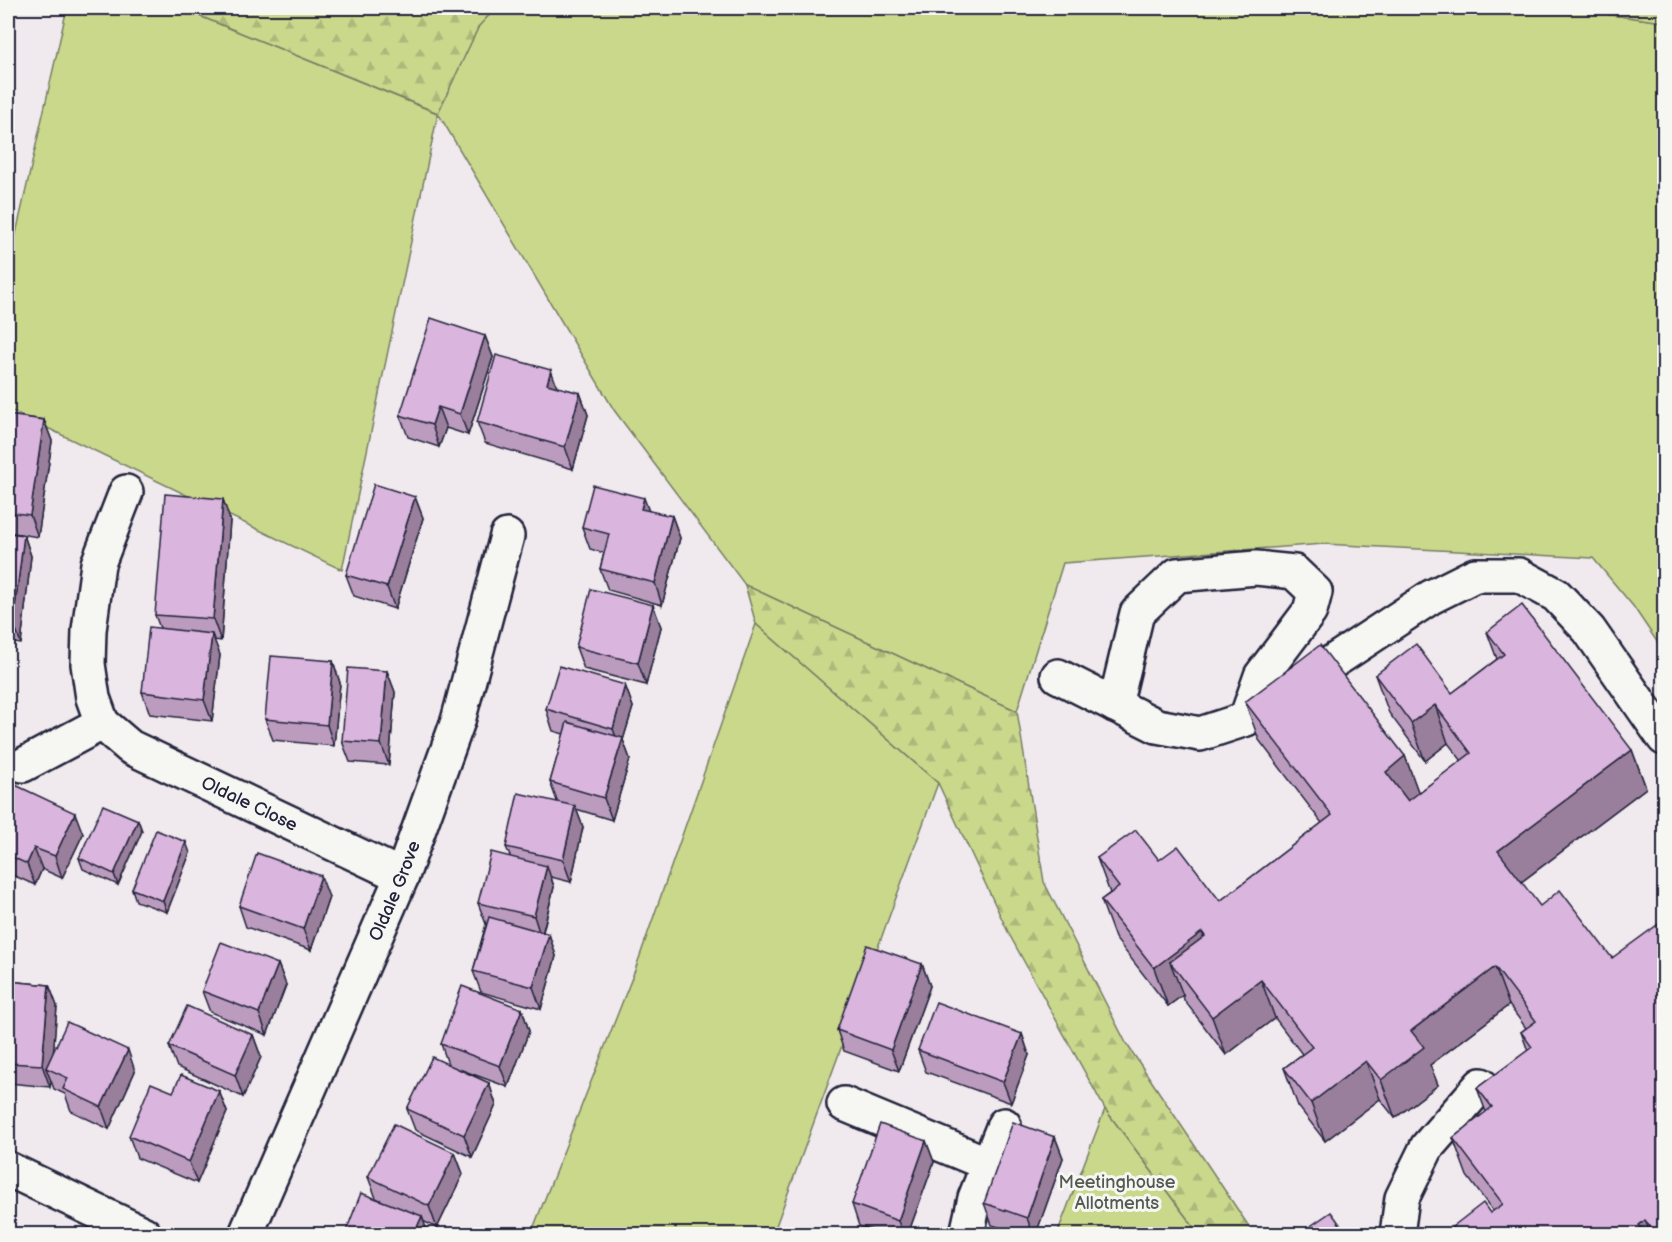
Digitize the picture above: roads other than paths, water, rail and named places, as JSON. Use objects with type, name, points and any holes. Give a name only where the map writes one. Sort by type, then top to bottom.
[{"type":"street","points":[[22,765],[102,723],[93,698],[88,664],[89,630],[98,564],[126,492]]},
{"type":"street","name":"Oldale Grove","points":[[246,1234],[402,876],[458,721],[507,536]]},
{"type":"street","points":[[1115,705],[1137,613],[1178,575],[1256,568],[1294,572],[1315,592],[1310,611],[1262,676],[1246,718]]},
{"type":"street","points":[[1058,676],[1157,726],[1200,734],[1246,718],[1431,597],[1475,575],[1519,575],[1556,595],[1589,630],[1665,738]]},
{"type":"street","name":"Oldale Close","points":[[102,723],[130,747],[402,876]]},
{"type":"street","points":[[1397,1234],[1402,1198],[1427,1147],[1481,1085]]},
{"type":"street","points":[[844,1104],[988,1164]]},
{"type":"street","points":[[967,1234],[975,1198],[1005,1125]]},
{"type":"street","points":[[8,1169],[144,1234]]},
{"type":"park label","name":"Meetinghouse Allotments","points":[[1117,1192]]}]
